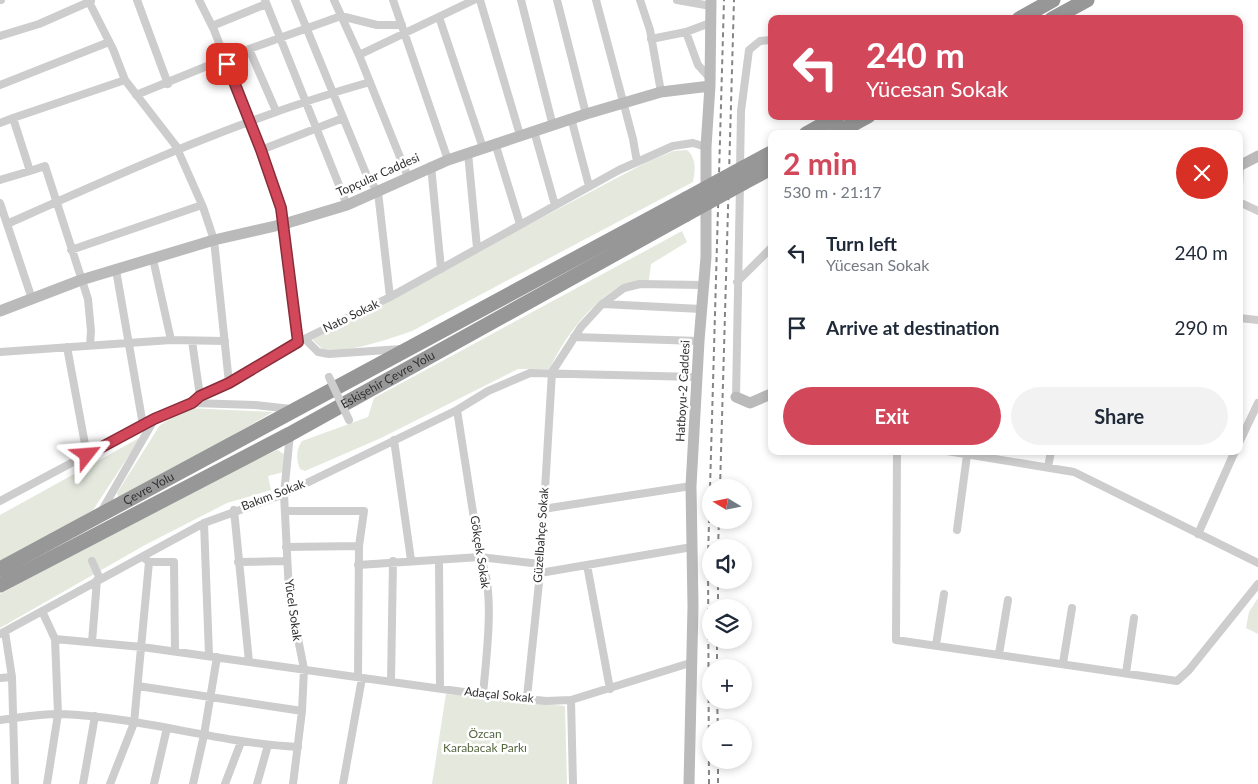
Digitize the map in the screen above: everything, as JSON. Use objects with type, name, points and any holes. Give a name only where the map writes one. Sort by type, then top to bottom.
[{"type":"highway","points":[[1026,15],[1054,0]]},
{"type":"highway","points":[[1059,15],[1087,0]]},
{"type":"highway","points":[[813,130],[831,120]]},
{"type":"highway","points":[[843,130],[861,120]]},
{"type":"highway","name":"Eskişehir Çevre Yolu","points":[[0,585],[290,434],[685,216],[743,175],[768,154]]},
{"type":"highway","name":"Eskişehir Çevre Yolu","points":[[298,410],[407,349],[686,199],[743,175],[768,169]]},
{"type":"highway","name":"Çevre Yolu","points":[[0,569],[298,410]]},
{"type":"street","points":[[137,0],[168,84]]},
{"type":"street","points":[[199,0],[226,59],[250,121],[284,224],[302,340],[318,352],[329,354],[407,349]]},
{"type":"street","points":[[295,0],[366,176],[378,192],[390,297]]},
{"type":"street","points":[[334,0],[360,55],[408,177]]},
{"type":"street","points":[[392,0],[448,160]]},
{"type":"street","points":[[360,55],[474,0]]},
{"type":"street","points":[[480,0],[520,135]]},
{"type":"street","points":[[521,0],[553,126]]},
{"type":"street","points":[[557,0],[586,114]]},
{"type":"street","points":[[596,0],[624,103],[636,162]]},
{"type":"street","points":[[640,0],[651,40],[661,92]]},
{"type":"street","points":[[677,0],[711,3]]},
{"type":"street","points":[[0,36],[39,24],[90,1],[125,80],[165,130],[178,151],[202,205],[214,240],[229,383]]},
{"type":"street","points":[[212,26],[265,2],[347,205]]},
{"type":"street","name":"Hatboyu-2 Caddesi","points":[[689,784],[691,486],[698,341],[706,257],[706,147],[711,3]]},
{"type":"street","points":[[136,96],[249,49],[340,16],[377,25],[402,25]]},
{"type":"street","points":[[439,17],[483,148]]},
{"type":"street","points":[[651,40],[686,32],[710,23]]},
{"type":"street","points":[[686,32],[698,65],[709,81]]},
{"type":"street","points":[[768,41],[756,43],[749,50],[741,111],[736,397],[750,404],[768,395]]},
{"type":"street","points":[[0,85],[109,42]]},
{"type":"street","points":[[249,49],[276,111]]},
{"type":"street","points":[[0,123],[125,80]]},
{"type":"street","name":"Topçular Caddesi","points":[[0,311],[81,280],[153,258],[214,240],[284,224],[347,205],[431,166],[520,135],[553,126],[571,118],[661,92],[709,81]]},
{"type":"street","points":[[7,224],[178,151],[197,141],[305,101],[370,82]]},
{"type":"street","points":[[13,118],[30,171]]},
{"type":"street","points":[[261,150],[343,118]]},
{"type":"street","points":[[571,118],[589,186]]},
{"type":"street","points":[[534,131],[555,205]]},
{"type":"street","points":[[496,143],[520,224]]},
{"type":"street","name":"Nato Sokak","points":[[0,501],[154,419],[192,403],[200,396],[229,383],[302,340],[390,297],[589,186],[636,162],[673,146],[694,143],[706,147]]},
{"type":"street","points":[[468,153],[477,248]]},
{"type":"street","points":[[1243,164],[1258,156]]},
{"type":"street","points":[[0,180],[44,166],[90,310],[90,345]]},
{"type":"street","points":[[431,166],[441,269]]},
{"type":"street","points":[[1243,204],[1258,211]]},
{"type":"street","points":[[71,250],[202,205]]},
{"type":"street","points":[[1,207],[32,299]]},
{"type":"street","points":[[737,282],[768,251]]},
{"type":"street","points":[[153,258],[171,340]]},
{"type":"street","points":[[116,270],[143,425]]},
{"type":"street","points":[[552,372],[574,337],[602,304],[624,288],[640,284],[702,285]]},
{"type":"street","points":[[602,304],[701,309]]},
{"type":"street","points":[[1243,318],[1258,320]]},
{"type":"street","points":[[574,337],[698,341]]},
{"type":"street","points":[[0,352],[90,345],[129,345],[171,340],[225,342]]},
{"type":"street","points":[[192,341],[200,396]]},
{"type":"street","points":[[68,347],[87,455]]},
{"type":"street","name":"Bakım Sokak","points":[[2,633],[98,580],[146,559],[204,523],[234,510],[284,494],[457,410],[510,380],[530,373],[552,372],[697,377]]},
{"type":"street","name":"Güzelbahçe Sokak","points":[[527,698],[540,573],[552,372]]},
{"type":"street","points":[[329,377],[349,420]]},
{"type":"street","points":[[192,403],[255,405],[298,410]]},
{"type":"street","points":[[1243,436],[1256,414],[1258,403]]},
{"type":"street","name":"Gökçek Sokak","points":[[457,410],[480,556],[484,565],[488,607],[483,695]]},
{"type":"street","points":[[99,516],[154,419]]},
{"type":"street","name":"Yücel Sokak","points":[[290,434],[284,494],[288,593],[304,669],[302,710],[293,784]]},
{"type":"street","points":[[394,440],[411,560]]},
{"type":"street","points":[[897,455],[896,640],[1063,663],[1173,681],[1180,679],[1258,584]]},
{"type":"street","points":[[957,530],[967,455],[1074,472],[1258,563]]},
{"type":"street","points":[[1048,467],[1050,455]]},
{"type":"street","points":[[1198,534],[1233,455]]},
{"type":"street","points":[[543,509],[691,486]]},
{"type":"street","points":[[234,510],[249,662]]},
{"type":"street","points":[[285,511],[364,511],[358,565],[360,678],[344,784]]},
{"type":"street","points":[[192,784],[211,696],[213,656],[204,523]]},
{"type":"street","points":[[286,547],[359,546]]},
{"type":"street","points":[[540,573],[692,547]]},
{"type":"street","points":[[358,565],[411,560],[439,561],[480,556],[540,564]]},
{"type":"street","points":[[110,784],[134,723],[142,647],[146,559],[174,562],[175,651]]},
{"type":"street","points":[[92,561],[98,580],[92,642]]},
{"type":"street","points":[[238,562],[287,561]]},
{"type":"street","points":[[391,681],[392,561]]},
{"type":"street","points":[[439,561],[440,688]]},
{"type":"street","points":[[587,565],[610,689]]},
{"type":"street","points":[[936,645],[944,594]]},
{"type":"street","points":[[999,654],[1008,600]]},
{"type":"street","points":[[1063,663],[1072,608]]},
{"type":"street","points":[[42,610],[55,639],[58,714],[47,784]]},
{"type":"street","points":[[1126,673],[1134,618]]},
{"type":"street","points":[[2,633],[12,676],[15,784]]},
{"type":"street","name":"Adaçal Sokak","points":[[55,639],[175,651],[483,695],[546,700],[571,700],[690,663]]},
{"type":"street","points":[[0,678],[12,676]]},
{"type":"street","points":[[138,686],[302,710]]},
{"type":"street","points":[[571,700],[573,784]]},
{"type":"street","points":[[0,720],[58,714],[95,716],[242,742],[298,747]]},
{"type":"street","points":[[83,784],[95,716]]},
{"type":"street","points":[[154,784],[167,728]]},
{"type":"street","points":[[225,784],[242,742]]},
{"type":"street","points":[[257,784],[268,745]]},
{"type":"green space","points":[[687,150],[694,161],[693,182],[412,331],[368,345],[343,350],[324,349],[312,339],[649,161],[674,151]]},
{"type":"green space","points":[[682,231],[687,242],[651,264],[649,280],[622,286],[600,300],[590,310],[570,334],[550,369],[518,369],[381,438],[305,471],[300,469],[297,455],[302,441],[368,417],[374,398]]},
{"type":"green space","points":[[188,408],[273,412],[119,500],[117,493],[160,425]]},
{"type":"green space","points":[[141,437],[93,510],[0,565],[0,515]]},
{"type":"green space","points":[[277,450],[286,455],[284,472],[268,476],[271,490],[227,503],[145,545],[0,628],[0,594],[211,481]]},
{"type":"green space","points":[[1258,598],[1258,634],[1246,628],[1249,612]]},
{"type":"green space","name":"Özcan Karabacak Parkı","points":[[446,694],[565,706],[567,784],[432,784]]},
{"type":"railway","points":[[709,784],[708,558],[724,0]]},
{"type":"railway","points":[[720,479],[734,0]]},
{"type":"railway","points":[[718,539],[719,529]]},
{"type":"railway","points":[[718,589],[718,599]]},
{"type":"railway","points":[[717,649],[717,659]]},
{"type":"railway","points":[[717,709],[718,719]]},
{"type":"railway","points":[[718,769],[718,784]]},
{"type":"route","points":[[87,455],[154,419],[192,403],[200,396],[229,383],[298,342],[281,208],[261,150],[227,64]]}]
